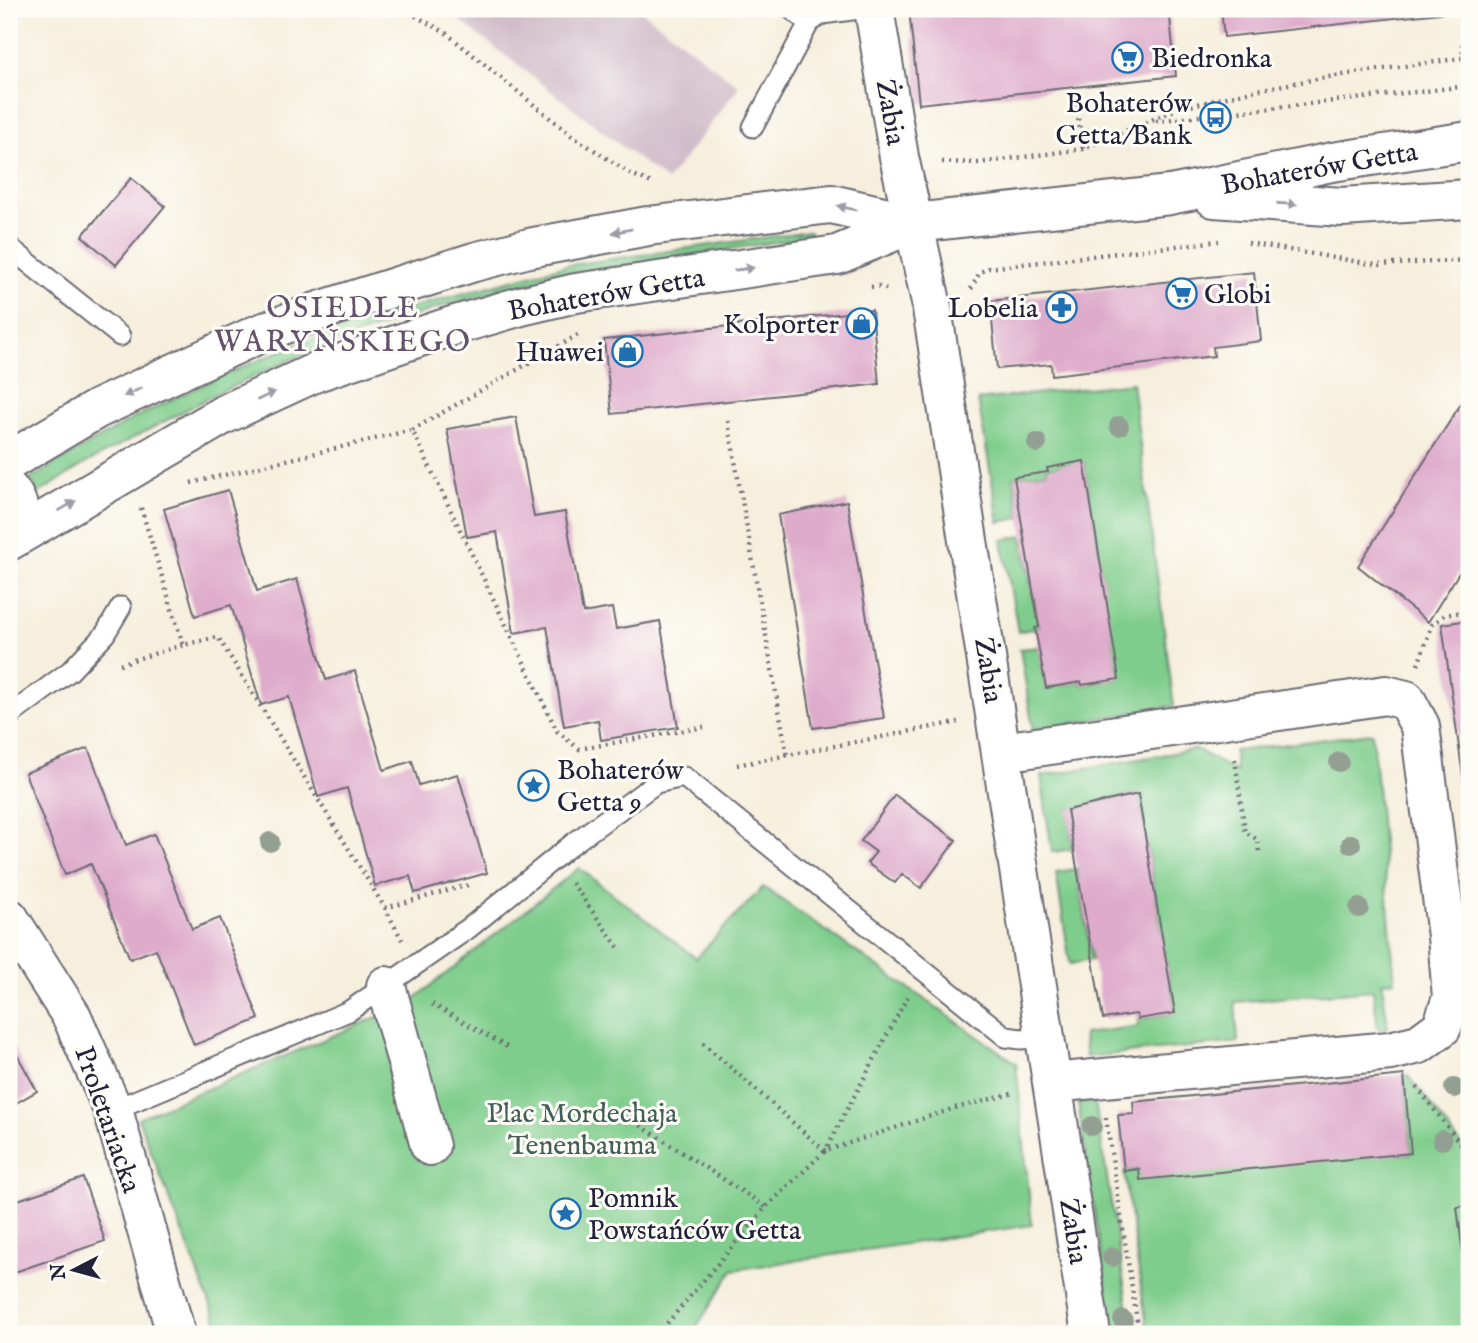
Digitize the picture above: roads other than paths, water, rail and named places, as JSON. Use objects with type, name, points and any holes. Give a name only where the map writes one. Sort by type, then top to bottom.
[{"type":"street","name":"Żabia","points":[[874,9],[899,157],[931,302],[1003,752],[1091,1334]]},
{"type":"street","name":"Bohaterów Getta","points":[[9,541],[223,415],[316,372],[521,306],[576,293],[837,255],[914,223],[1170,195],[1332,162],[1469,141]]},
{"type":"street","name":"Bohaterów Getta","points":[[1170,195],[1342,208],[1469,199]]},
{"type":"street","name":"Bohaterów Getta","points":[[9,461],[97,408],[254,336],[316,312],[474,262],[529,248],[648,226],[831,204],[914,223]]},
{"type":"street","points":[[9,490],[20,513],[19,524],[9,541]]},
{"type":"street","points":[[1003,752],[1386,695],[1406,700],[1420,726],[1444,911],[1452,999],[1442,1027],[1419,1044],[1390,1051],[1052,1083]]},
{"type":"street","name":"Proletariacka","points":[[9,918],[72,1017],[113,1110],[176,1334]]},
{"type":"street","points":[[401,976],[430,1146]]},
{"type":"lane","points":[[791,9],[809,23]]},
{"type":"lane","points":[[753,127],[809,23],[822,14],[859,9]]},
{"type":"lane","points":[[9,247],[120,336]]},
{"type":"lane","points":[[9,716],[70,671],[105,634],[121,607]]},
{"type":"lane","points":[[113,1110],[349,1012],[469,928],[656,783],[684,777],[1006,1037],[1045,1037]]},
{"type":"place","name":"Biedronka","points":[[1128,57]]},
{"type":"place","name":"Bohaterów Getta/Bank","points":[[1215,118]]},
{"type":"place","name":"Globi","points":[[1181,293]]},
{"type":"place","name":"Lobelia","points":[[1061,307]]},
{"type":"place","name":"Kolporter","points":[[862,323]]},
{"type":"place","name":"Huawei","points":[[627,351]]},
{"type":"place","name":"Bohaterów Getta 9","points":[[534,785]]},
{"type":"place","name":"Pomnik Powstańców Getta","points":[[565,1213]]},
{"type":"district","name":"OSIEDLE WARYŃSKIEGO","points":[[343,324]]},
{"type":"park label","name":"Plac Mordechaja Tenenbauma","points":[[582,1128]]}]
